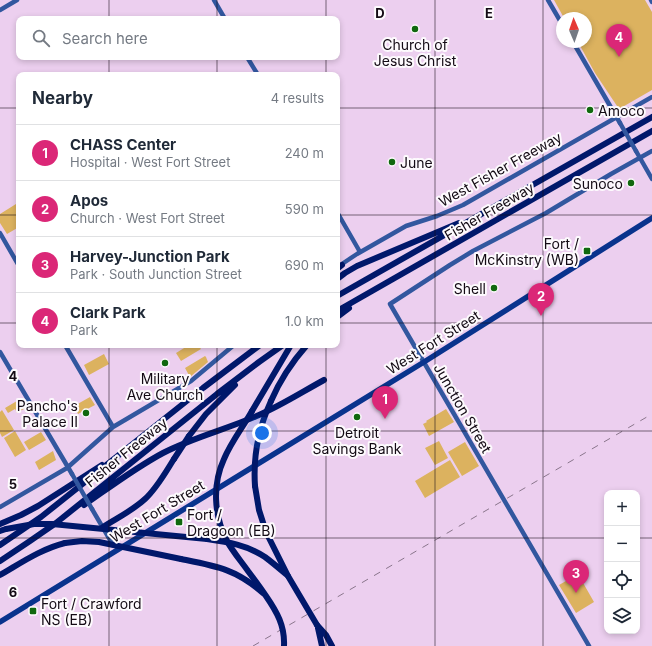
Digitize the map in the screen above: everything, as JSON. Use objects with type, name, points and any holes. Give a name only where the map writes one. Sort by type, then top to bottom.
[{"type":"highway","name":"Fisher Freeway","points":[[340,294],[652,117]]},
{"type":"highway","name":"Fisher Freeway","points":[[340,309],[652,130]]},
{"type":"highway","points":[[340,277],[357,266],[482,213]]},
{"type":"highway","points":[[340,315],[373,290]]},
{"type":"highway","points":[[242,358],[253,348]]},
{"type":"highway","name":"Fisher Freeway","points":[[0,545],[41,518],[256,348]]},
{"type":"highway","name":"Fisher Freeway","points":[[0,561],[56,523],[259,362],[279,348]]},
{"type":"highway","points":[[284,646],[284,634],[276,610],[227,541],[219,522],[217,488],[222,463],[228,450],[289,348]]},
{"type":"highway","points":[[305,348],[288,369],[277,387],[265,416],[257,445],[255,486],[259,510],[266,532],[288,576],[317,625],[332,646]]},
{"type":"highway","points":[[103,527],[133,508],[145,498],[158,484],[203,417],[259,362]]},
{"type":"highway","points":[[56,523],[75,512],[139,467],[164,453],[192,440],[260,415],[324,380]]},
{"type":"highway","points":[[0,524],[38,506],[128,448]]},
{"type":"highway","points":[[3,530],[34,524],[52,524],[229,542],[248,548],[265,558],[288,576]]},
{"type":"highway","points":[[0,575],[40,552],[54,546],[82,541],[99,542],[216,566],[243,578],[266,596]]},
{"type":"highway","points":[[317,625],[322,646]]},
{"type":"main road","points":[[0,10],[17,0]]},
{"type":"main road","points":[[214,0],[223,16]]},
{"type":"main road","points":[[548,0],[556,14]]},
{"type":"main road","points":[[577,48],[652,179]]},
{"type":"main road","points":[[249,60],[256,72]]},
{"type":"main road","name":"West Fisher Freeway","points":[[340,266],[360,252],[406,226],[437,216],[462,205],[652,97]]},
{"type":"main road","points":[[640,158],[652,151]]},
{"type":"main road","name":"Junction Street","points":[[588,646],[390,304],[485,244],[546,213],[640,158]]},
{"type":"main road","points":[[340,217],[360,252]]},
{"type":"main road","name":"West Fort Street","points":[[0,622],[424,362],[652,218]]},
{"type":"main road","points":[[0,233],[16,261]]},
{"type":"main road","points":[[67,348],[113,427]]},
{"type":"main road","points":[[0,507],[68,468],[113,427],[185,384],[230,348]]},
{"type":"main road","points":[[0,352],[116,550]]},
{"type":"shaded area","points":[[554,0],[645,0],[652,12],[652,90],[619,109],[595,73],[581,48],[592,48],[592,12],[561,12]]},
{"type":"shaded area","points":[[16,204],[16,229],[7,234],[0,223],[0,214]]},
{"type":"shaded area","points":[[184,348],[201,349],[181,361],[176,353]]},
{"type":"shaded area","points":[[104,354],[109,364],[89,375],[84,365]]},
{"type":"shaded area","points":[[205,356],[208,362],[190,377],[185,368]]},
{"type":"shaded area","points":[[90,397],[95,405],[78,414],[74,406]]},
{"type":"shaded area","points":[[22,398],[27,407],[17,413],[15,409],[8,413],[5,408]]},
{"type":"shaded area","points":[[446,409],[454,422],[429,436],[423,424]]},
{"type":"shaded area","points":[[2,410],[14,430],[2,437],[0,433],[0,412]]},
{"type":"shaded area","points":[[15,431],[26,450],[15,457],[4,438]]},
{"type":"shaded area","points":[[41,432],[46,440],[29,450],[24,442]]},
{"type":"shaded area","points":[[439,441],[448,458],[435,465],[425,448]]},
{"type":"shaded area","points":[[465,442],[479,466],[462,476],[448,452]]},
{"type":"shaded area","points":[[53,451],[56,460],[39,470],[35,462]]},
{"type":"shaded area","points":[[450,460],[460,477],[425,498],[415,481]]},
{"type":"shaded area","points":[[578,574],[594,602],[576,613],[559,585]]},
{"type":"railway","points":[[253,646],[652,414]]},
{"type":"place","name":"Church of Jesus Christ","points":[[415,29]]},
{"type":"place","name":"Clark Park","points":[[619,57]]},
{"type":"place","name":"Amoco","points":[[590,110]]},
{"type":"place","name":"June","points":[[392,162]]},
{"type":"place","name":"Sunoco","points":[[631,183]]},
{"type":"place","name":"Fort / McKinstry (WB)","points":[[587,251]]},
{"type":"place","name":"Shell","points":[[494,288]]},
{"type":"place","name":"Apos","points":[[541,316]]},
{"type":"place","name":"Military Ave Church","points":[[165,363]]},
{"type":"place","name":"Pancho's Palace II","points":[[86,413]]},
{"type":"place","name":"Detroit Savings Bank","points":[[357,417]]},
{"type":"place","name":"CHASS Center","points":[[385,419]]},
{"type":"place","name":"Fort / Dragoon (EB)","points":[[179,522]]},
{"type":"place","name":"Harvey-Junction Park","points":[[576,593]]},
{"type":"place","name":"Fort / Crawford NS (EB)","points":[[33,611]]}]
